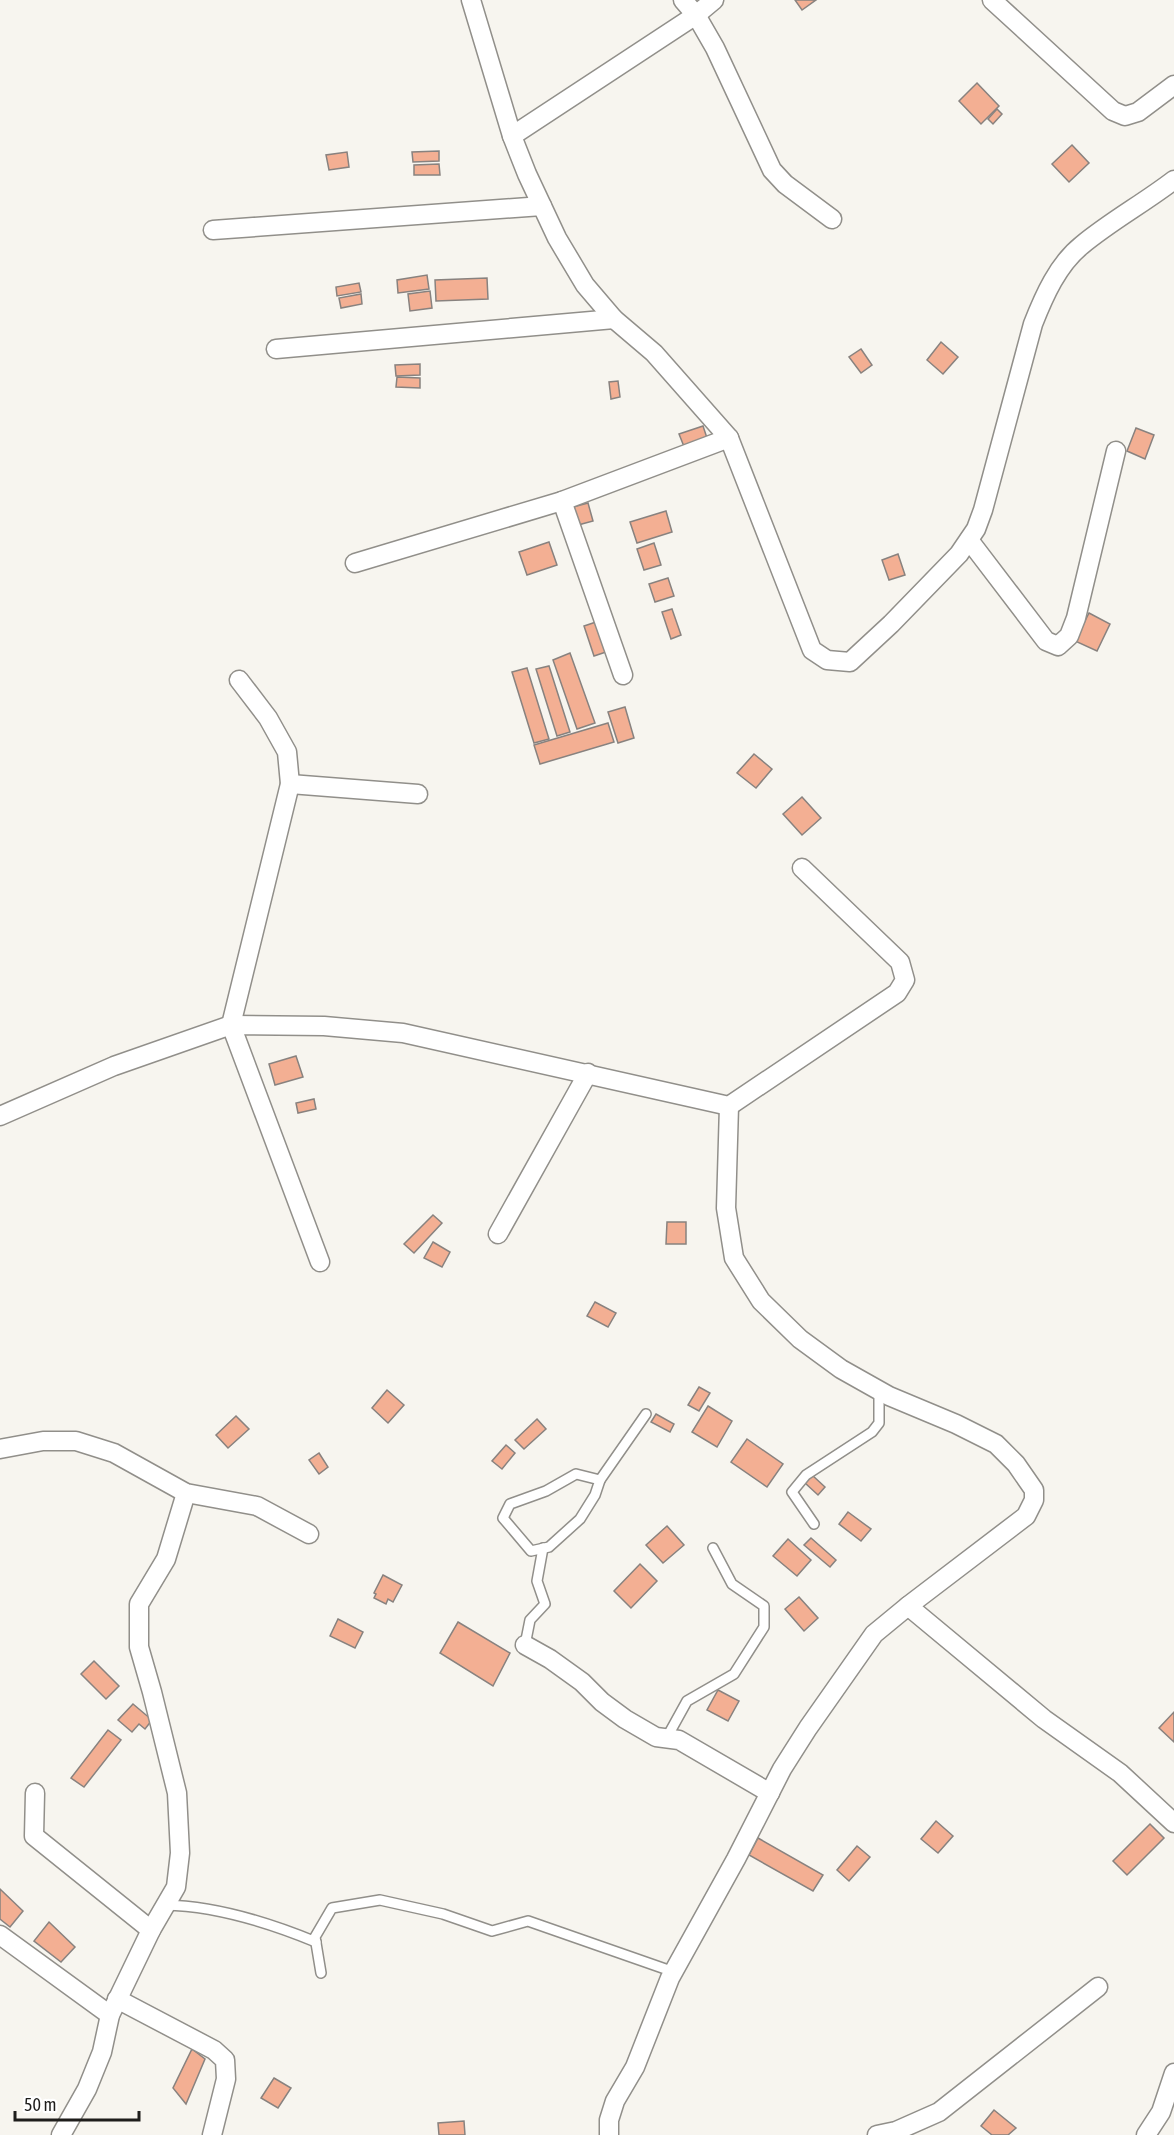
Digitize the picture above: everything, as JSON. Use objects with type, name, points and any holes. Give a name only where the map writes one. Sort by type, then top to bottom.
[{"type":"street","points":[[471,0],[512,136],[557,238],[585,285],[614,319],[654,354],[729,438],[812,650],[827,660],[850,662],[891,624],[969,540],[983,510],[1033,324],[1043,299],[1059,272],[1081,246],[1174,180]]},
{"type":"street","points":[[683,0],[696,15],[715,48],[772,170],[785,184],[832,219]]},
{"type":"street","points":[[512,136],[696,15],[714,0]]},
{"type":"street","points":[[992,0],[1113,111],[1125,116],[1138,112],[1174,85]]},
{"type":"street","points":[[213,230],[542,206]]},
{"type":"street","points":[[276,349],[614,319]]},
{"type":"street","points":[[355,563],[562,501],[729,438]]},
{"type":"street","points":[[969,540],[1046,640],[1058,646],[1069,636],[1076,618],[1116,451]]},
{"type":"street","points":[[562,501],[623,675]]},
{"type":"street","points":[[239,681],[268,718],[287,752],[290,784],[231,1024],[320,1262]]},
{"type":"street","points":[[290,784],[418,794]]},
{"type":"street","points":[[0,1116],[114,1066],[231,1024],[324,1026],[403,1034],[588,1073],[729,1106],[897,993],[905,980],[900,962],[802,868]]},
{"type":"street","points":[[498,1234],[588,1073]]},
{"type":"street","points":[[609,2135],[609,2120],[615,2101],[635,2067],[674,1972],[770,1793],[808,1728],[874,1634],[1026,1516],[1034,1500],[1034,1490],[1016,1464],[996,1444],[879,1391],[841,1369],[800,1339],[761,1301],[734,1258],[726,1208],[729,1106]]},
{"type":"street","points":[[0,1449],[43,1441],[76,1441],[114,1453],[186,1493],[257,1506],[309,1534]]},
{"type":"street","points":[[61,2135],[87,2090],[102,2052],[114,2007],[151,1930],[176,1887],[180,1852],[177,1793],[139,1647],[140,1604],[166,1559],[186,1493]]},
{"type":"street","points":[[908,1606],[1044,1719],[1120,1773],[1174,1823]]},
{"type":"street","points":[[525,1645],[566,1670],[625,1719],[656,1737],[679,1740],[770,1793]]},
{"type":"street","points":[[35,1793],[34,1836],[151,1930]]},
{"type":"street","points":[[0,1935],[114,2007],[214,2050],[225,2060],[226,2079],[212,2135]]},
{"type":"street","points":[[877,2135],[896,2131],[939,2112],[1098,1987]]},
{"type":"street","points":[[1146,2135],[1161,2112],[1174,2073]]},
{"type":"lane","points":[[814,1524],[792,1492],[806,1475],[872,1432],[879,1423],[879,1391]]},
{"type":"lane","points":[[600,1480],[576,1474],[546,1491],[510,1504],[503,1518],[531,1551],[549,1547],[580,1519],[595,1495],[600,1480],[646,1414]]},
{"type":"lane","points":[[525,1645],[530,1620],[545,1604],[537,1581],[543,1548]]},
{"type":"lane","points":[[666,1738],[687,1701],[734,1674],[764,1627],[764,1606],[732,1584],[713,1548]]},
{"type":"lane","points":[[321,1973],[315,1937],[332,1908],[380,1900],[443,1914],[492,1931],[528,1921],[674,1972]]},
{"type":"lane","points":[[165,1905],[190,1906],[282,1928],[316,1942]]},
{"type":"building","points":[[795,0],[816,0],[802,10]]},
{"type":"building","points":[[977,83],[999,106],[981,124],[959,101]]},
{"type":"building","points":[[997,109],[1002,114],[993,124],[988,119]]},
{"type":"building","points":[[1072,145],[1089,163],[1069,182],[1052,164]]},
{"type":"building","points":[[439,151],[439,161],[413,162],[412,152]]},
{"type":"building","points":[[347,152],[349,167],[329,170],[326,155]]},
{"type":"building","points":[[439,164],[440,175],[414,175],[414,165]]},
{"type":"building","points":[[427,275],[429,289],[398,293],[397,280]]},
{"type":"building","points":[[487,278],[488,299],[436,301],[435,280]]},
{"type":"building","points":[[359,283],[361,292],[337,296],[336,287]]},
{"type":"building","points":[[430,291],[432,308],[410,311],[408,294]]},
{"type":"building","points":[[361,294],[362,304],[341,308],[339,298]]},
{"type":"building","points":[[941,342],[958,357],[943,374],[927,360]]},
{"type":"building","points":[[861,349],[872,365],[861,373],[849,357]]},
{"type":"building","points":[[420,364],[420,375],[396,376],[395,365]]},
{"type":"building","points":[[397,377],[420,378],[420,388],[396,387]]},
{"type":"building","points":[[618,381],[620,397],[611,399],[609,382]]},
{"type":"building","points":[[703,426],[708,441],[685,449],[679,434]]},
{"type":"building","points":[[1136,428],[1154,435],[1145,459],[1127,451]]},
{"type":"building","points":[[588,503],[593,521],[578,525],[573,507]]},
{"type":"building","points":[[666,511],[672,532],[637,543],[630,522]]},
{"type":"building","points":[[549,542],[557,565],[527,575],[519,552]]},
{"type":"building","points":[[654,543],[661,565],[644,570],[637,549]]},
{"type":"building","points":[[898,554],[905,575],[889,580],[882,560]]},
{"type":"building","points":[[668,578],[674,596],[655,602],[649,584]]},
{"type":"building","points":[[672,609],[681,635],[671,639],[662,612]]},
{"type":"building","points":[[1089,613],[1110,624],[1097,651],[1075,641]]},
{"type":"building","points":[[596,622],[606,652],[594,656],[584,626]]},
{"type":"building","points":[[570,653],[595,723],[577,729],[553,660]]},
{"type":"building","points":[[549,666],[570,732],[557,736],[536,669]]},
{"type":"building","points":[[527,668],[549,739],[534,743],[512,672]]},
{"type":"building","points":[[625,707],[634,738],[618,743],[608,712]]},
{"type":"building","points":[[608,723],[614,742],[540,764],[534,745]]},
{"type":"building","points":[[754,754],[772,769],[756,788],[737,773]]},
{"type":"building","points":[[802,797],[821,818],[802,835],[783,814]]},
{"type":"building","points":[[296,1056],[303,1077],[275,1085],[269,1064]]},
{"type":"building","points":[[314,1099],[316,1109],[298,1113],[296,1103]]},
{"type":"building","points":[[433,1215],[442,1223],[414,1253],[404,1244]]},
{"type":"building","points":[[667,1222],[686,1222],[686,1244],[666,1244]]},
{"type":"building","points":[[433,1242],[450,1252],[442,1267],[424,1258]]},
{"type":"building","points":[[595,1302],[616,1313],[608,1327],[587,1316]]},
{"type":"building","points":[[699,1387],[710,1393],[699,1411],[688,1405]]},
{"type":"building","points":[[387,1390],[404,1405],[388,1423],[372,1408]]},
{"type":"building","points":[[708,1406],[732,1421],[717,1447],[692,1432]]},
{"type":"building","points":[[656,1414],[674,1424],[670,1432],[651,1422]]},
{"type":"building","points":[[236,1416],[249,1429],[228,1448],[216,1435]]},
{"type":"building","points":[[537,1419],[546,1429],[524,1449],[515,1440]]},
{"type":"building","points":[[747,1439],[783,1464],[767,1487],[731,1462]]},
{"type":"building","points":[[506,1445],[515,1453],[502,1469],[492,1461]]},
{"type":"building","points":[[319,1453],[328,1467],[319,1474],[309,1460]]},
{"type":"building","points":[[812,1475],[825,1487],[818,1495],[805,1483]]},
{"type":"building","points":[[848,1512],[871,1529],[861,1541],[839,1524]]},
{"type":"building","points":[[667,1526],[684,1545],[663,1563],[646,1545]]},
{"type":"building","points":[[811,1538],[836,1560],[830,1567],[804,1545]]},
{"type":"building","points":[[788,1539],[811,1560],[797,1576],[773,1556]]},
{"type":"building","points":[[640,1564],[657,1581],[631,1608],[614,1591]]},
{"type":"building","points":[[383,1575],[402,1585],[393,1602],[388,1599],[386,1604],[374,1598],[376,1594],[374,1593]]},
{"type":"building","points":[[799,1597],[818,1618],[804,1631],[785,1609]]},
{"type":"building","points":[[338,1619],[363,1632],[355,1648],[330,1636]]},
{"type":"building","points":[[458,1622],[510,1653],[493,1686],[440,1653]]},
{"type":"building","points":[[94,1661],[119,1686],[106,1699],[81,1674]]},
{"type":"building","points":[[718,1690],[739,1701],[728,1721],[707,1710]]},
{"type":"building","points":[[133,1704],[152,1720],[145,1729],[139,1724],[132,1732],[118,1720]]},
{"type":"building","points":[[1174,1712],[1174,1742],[1159,1728]]},
{"type":"building","points":[[108,1730],[121,1740],[84,1787],[71,1778]]},
{"type":"building","points":[[936,1821],[953,1836],[938,1853],[921,1839]]},
{"type":"building","points":[[1150,1824],[1164,1838],[1127,1875],[1113,1861]]},
{"type":"building","points":[[758,1838],[823,1875],[813,1891],[749,1855]]},
{"type":"building","points":[[857,1846],[870,1857],[849,1881],[837,1870]]},
{"type":"building","points":[[0,1889],[23,1911],[10,1927],[0,1919]]},
{"type":"building","points":[[49,1922],[75,1947],[61,1962],[34,1941]]},
{"type":"building","points":[[192,2049],[205,2059],[186,2104],[173,2088]]},
{"type":"building","points":[[274,2078],[291,2088],[278,2108],[261,2098]]},
{"type":"building","points":[[994,2110],[1016,2128],[1008,2135],[992,2135],[981,2126]]},
{"type":"building","points":[[464,2121],[465,2135],[439,2135],[438,2123]]}]
